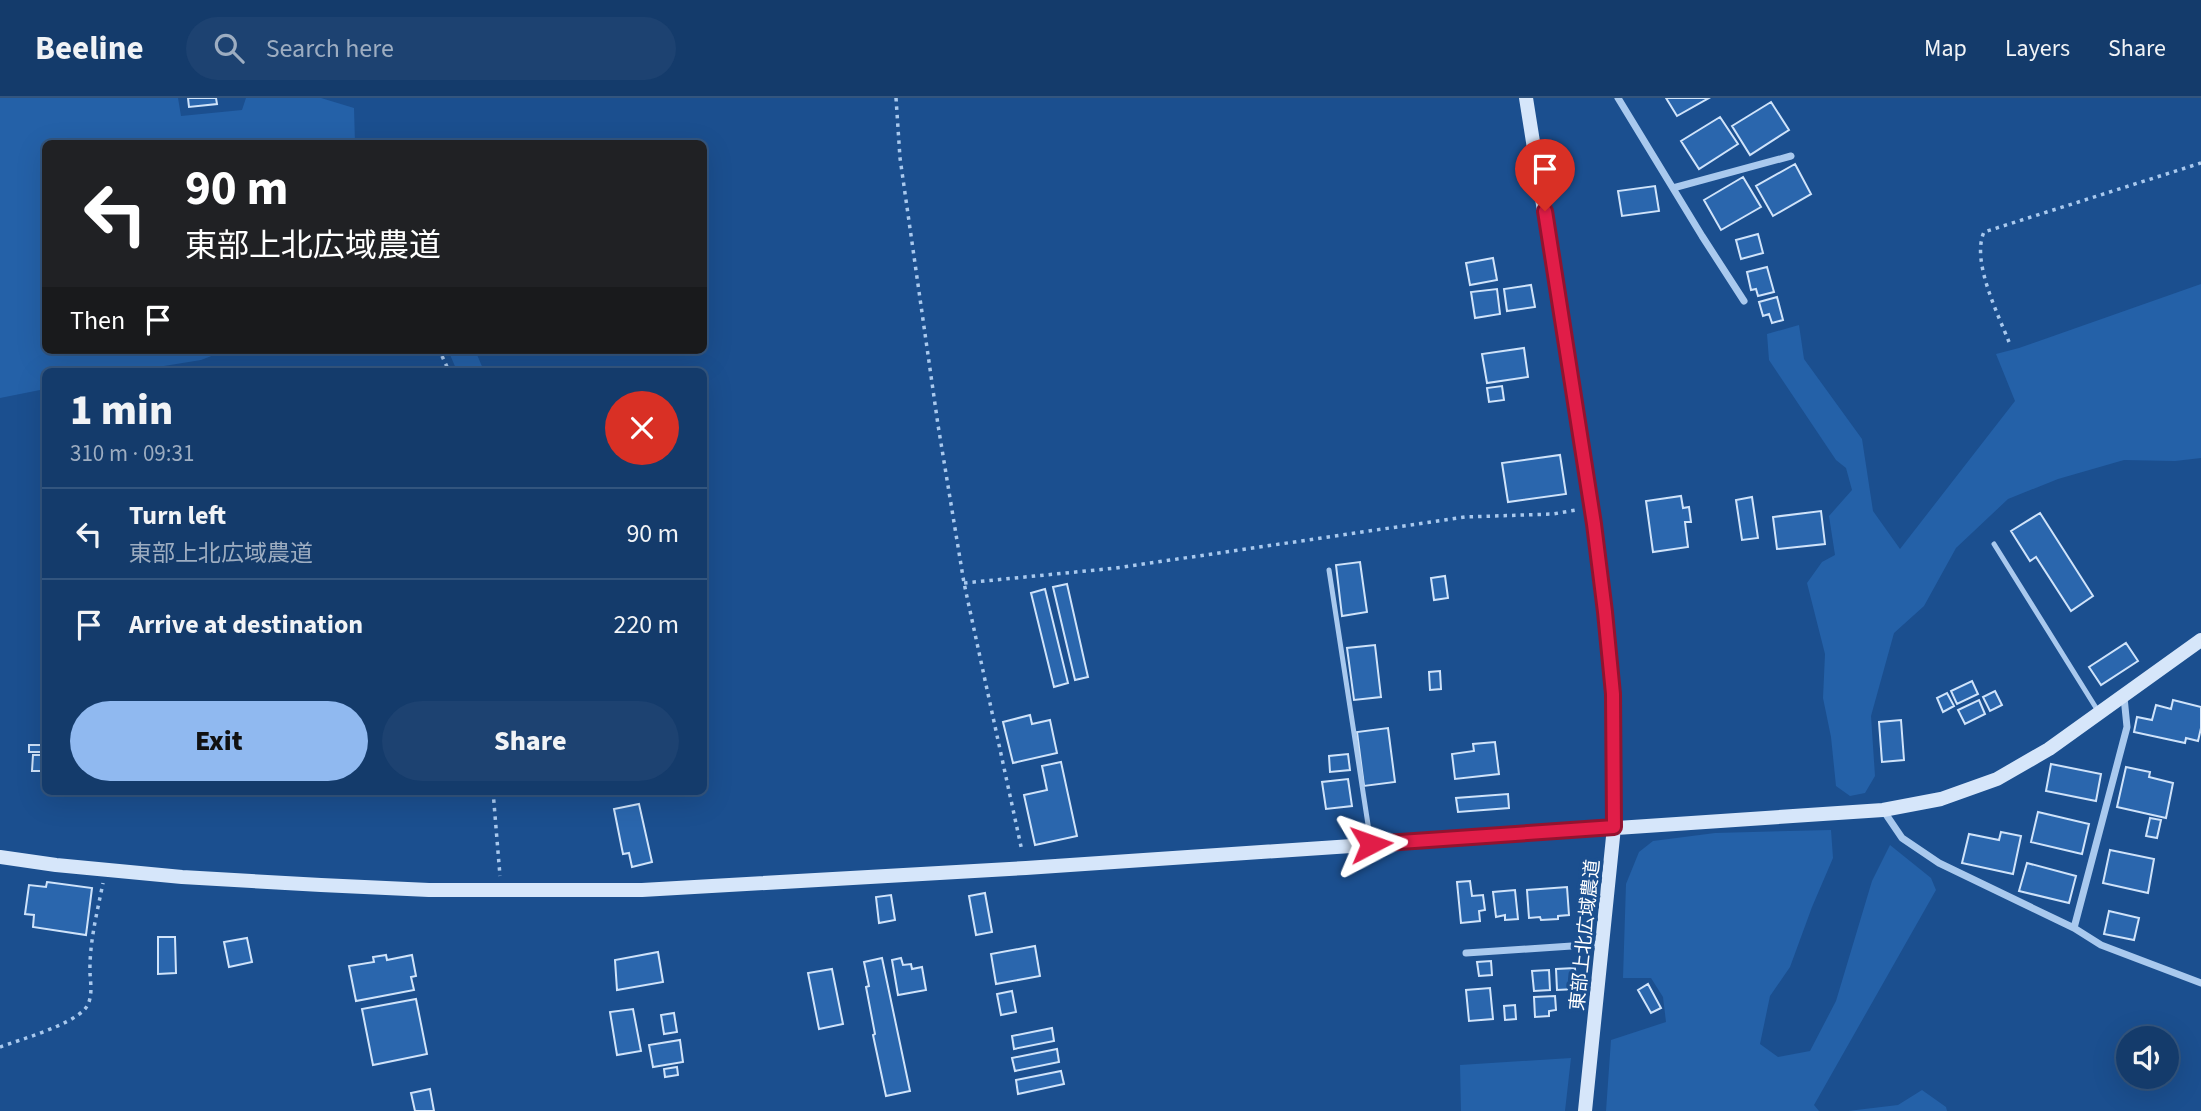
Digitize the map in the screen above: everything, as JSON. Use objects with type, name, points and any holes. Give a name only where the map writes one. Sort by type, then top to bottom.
[{"type":"street","name":"東部上北広域農道","points":[[1526,98],[1592,508],[1613,694],[1614,827],[1585,1111]]},
{"type":"street","points":[[1618,98],[1744,301]]},
{"type":"street","points":[[1673,188],[1791,156]]},
{"type":"street","points":[[0,857],[182,877],[335,886],[429,890],[642,890],[1026,868],[1883,810],[1941,799],[1997,779],[2049,749],[2201,640]]},
{"type":"street","points":[[2074,928],[2127,727],[2123,696]]},
{"type":"street","points":[[1883,810],[1902,838],[1939,863],[2074,928],[2101,945],[2201,983]]},
{"type":"street","points":[[1466,953],[1602,944]]},
{"type":"lane","points":[[1994,544],[2100,713]]},
{"type":"lane","points":[[1329,570],[1371,844]]},
{"type":"path","points":[[896,98],[906,198],[964,583],[1026,868]]},
{"type":"path","points":[[2009,342],[1987,287],[1979,242],[1984,232],[2201,163]]},
{"type":"path","points":[[964,583],[1116,568],[1451,519],[1553,514],[1592,508]]},
{"type":"path","points":[[493,795],[498,868],[505,890]]},
{"type":"path","points":[[0,1046],[75,1017],[86,1009],[91,996],[93,936],[106,870]]},
{"type":"shaded area","points":[[0,98],[178,98],[181,116],[242,110],[246,98],[321,98],[354,108],[355,140],[42,140],[42,354],[217,354],[201,360],[152,368],[42,368],[42,390],[0,398]]},
{"type":"shaded area","points":[[2201,284],[2201,458],[2175,461],[2124,460],[2058,479],[2008,499],[1956,548],[1924,606],[1894,633],[1871,716],[1875,776],[1865,793],[1850,796],[1836,786],[1831,737],[1823,698],[1825,654],[1807,583],[1822,562],[1835,555],[1829,516],[1852,490],[1846,468],[1836,460],[1769,360],[1767,334],[1799,325],[1804,359],[1862,439],[1873,511],[1900,549],[2015,401],[1996,354]]},
{"type":"shaded area","points":[[450,354],[477,354],[483,368],[456,368]]},
{"type":"shaded area","points":[[1831,830],[1833,858],[1790,967],[1770,996],[1760,1044],[1778,1057],[1810,1051],[1836,1001],[1872,881],[1890,845],[1931,878],[1936,890],[1814,1105],[1819,1111],[1606,1111],[1611,1040],[1666,1022],[1663,997],[1651,978],[1623,978],[1626,884],[1639,852],[1653,841],[1715,833]]},
{"type":"shaded area","points":[[1571,1058],[1565,1111],[1461,1111],[1460,1065]]},
{"type":"shaded area","points":[[1922,1090],[1946,1107],[1947,1111],[1848,1111],[1898,1105]]},
{"type":"building","points":[[188,98],[216,98],[217,104],[189,107]]},
{"type":"building","points":[[1666,98],[1709,98],[1677,116]]},
{"type":"building","points":[[1771,102],[1789,130],[1750,155],[1732,126]]},
{"type":"building","points":[[1720,117],[1738,144],[1699,169],[1681,141]]},
{"type":"building","points":[[1795,164],[1811,194],[1773,216],[1756,186]]},
{"type":"building","points":[[1743,177],[1761,207],[1721,230],[1704,200]]},
{"type":"building","points":[[1655,186],[1659,211],[1622,216],[1618,191]]},
{"type":"building","points":[[1758,234],[1763,253],[1741,259],[1736,240]]},
{"type":"building","points":[[1493,258],[1497,280],[1470,285],[1466,263]]},
{"type":"building","points":[[1767,267],[1774,292],[1758,296],[1756,289],[1751,290],[1747,272]]},
{"type":"building","points":[[1531,285],[1535,307],[1507,311],[1504,289]]},
{"type":"building","points":[[1497,289],[1500,314],[1475,318],[1471,292]]},
{"type":"building","points":[[1777,297],[1783,320],[1772,323],[1769,314],[1763,316],[1759,302]]},
{"type":"building","points":[[1524,348],[1528,377],[1487,383],[1482,354]]},
{"type":"building","points":[[1502,386],[1504,400],[1489,402],[1487,388]]},
{"type":"building","points":[[1560,455],[1566,494],[1508,502],[1502,463]]},
{"type":"building","points":[[1681,496],[1683,508],[1689,507],[1691,522],[1685,522],[1688,547],[1653,552],[1646,501]]},
{"type":"building","points":[[1752,497],[1758,538],[1742,540],[1736,500]]},
{"type":"building","points":[[1821,511],[1825,544],[1777,549],[1773,517]]},
{"type":"building","points":[[2040,513],[2093,596],[2071,611],[2036,557],[2030,561],[2011,531]]},
{"type":"building","points":[[1360,562],[1367,612],[1342,616],[1336,565]]},
{"type":"building","points":[[1445,576],[1448,598],[1434,600],[1431,578]]},
{"type":"building","points":[[1067,584],[1088,677],[1075,680],[1053,587]]},
{"type":"building","points":[[1045,589],[1068,683],[1054,687],[1031,593]]},
{"type":"building","points":[[2126,643],[2138,661],[2101,685],[2089,667]]},
{"type":"building","points":[[1375,645],[1381,697],[1354,700],[1347,648]]},
{"type":"building","points":[[1440,671],[1441,689],[1430,690],[1429,672]]},
{"type":"building","points":[[1972,681],[1978,694],[1957,704],[1951,691]]},
{"type":"building","points":[[1995,691],[2002,705],[1990,711],[1983,697]]},
{"type":"building","points":[[1947,693],[1954,706],[1943,712],[1937,698]]},
{"type":"building","points":[[1979,700],[1985,714],[1965,724],[1958,710]]},
{"type":"building","points":[[2173,700],[2201,707],[2198,741],[2186,738],[2185,743],[2134,732],[2137,717],[2152,720],[2156,705],[2171,709]]},
{"type":"building","points":[[1030,715],[1032,724],[1050,720],[1057,753],[1013,763],[1003,722]]},
{"type":"building","points":[[1901,720],[1904,760],[1882,762],[1879,722]]},
{"type":"building","points":[[1388,728],[1395,782],[1364,786],[1357,732]]},
{"type":"building","points":[[1495,742],[1499,774],[1455,779],[1452,754],[1474,751],[1473,744]]},
{"type":"building","points":[[29,745],[42,745],[42,752],[29,752]]},
{"type":"building","points":[[1348,754],[1350,770],[1330,772],[1329,756]]},
{"type":"building","points":[[33,755],[42,755],[42,771],[32,771]]},
{"type":"building","points":[[1061,762],[1077,836],[1035,845],[1024,795],[1047,790],[1042,766]]},
{"type":"building","points":[[2051,764],[2101,774],[2096,801],[2046,791]]},
{"type":"building","points":[[2126,767],[2150,772],[2149,777],[2173,783],[2166,818],[2117,807]]},
{"type":"building","points":[[1348,779],[1352,806],[1326,809],[1322,782]]},
{"type":"building","points":[[1508,794],[1509,808],[1458,812],[1456,798]]},
{"type":"building","points":[[639,804],[652,862],[632,867],[629,853],[623,854],[614,809]]},
{"type":"building","points":[[2038,812],[2089,824],[2082,854],[2031,842]]},
{"type":"building","points":[[2150,818],[2161,820],[2157,838],[2146,836]]},
{"type":"building","points":[[2001,832],[2021,836],[2013,874],[1962,863],[1969,834],[1999,840]]},
{"type":"building","points":[[2110,850],[2154,859],[2148,893],[2103,883]]},
{"type":"building","points":[[2027,863],[2076,876],[2069,903],[2019,891]]},
{"type":"building","points":[[1470,881],[1472,896],[1483,895],[1485,910],[1479,911],[1480,921],[1461,923],[1457,882]]},
{"type":"building","points":[[47,882],[92,888],[86,935],[33,927],[34,915],[25,914],[29,885],[46,887]]},
{"type":"building","points":[[1567,887],[1569,915],[1558,916],[1558,919],[1529,918],[1527,890]]},
{"type":"building","points":[[1515,890],[1518,919],[1505,920],[1505,915],[1496,917],[1493,892]]},
{"type":"building","points":[[985,893],[992,932],[976,935],[969,896]]},
{"type":"building","points":[[891,895],[895,920],[879,923],[876,897]]},
{"type":"building","points":[[2109,911],[2139,918],[2134,940],[2104,934]]},
{"type":"building","points":[[158,937],[175,937],[176,973],[158,974]]},
{"type":"building","points":[[247,938],[252,962],[229,967],[224,942]]},
{"type":"building","points":[[1035,946],[1040,976],[996,984],[991,954]]},
{"type":"building","points":[[658,952],[663,982],[617,990],[615,960]]},
{"type":"building","points":[[386,955],[387,960],[412,955],[416,976],[411,977],[414,990],[356,1001],[349,966],[374,962],[373,957]]},
{"type":"building","points":[[882,958],[910,1091],[886,1096],[873,1035],[875,1034],[864,962]]},
{"type":"building","points":[[901,958],[903,965],[911,964],[912,969],[922,967],[926,990],[898,995],[892,960]]},
{"type":"building","points":[[1491,961],[1492,975],[1479,976],[1477,962]]},
{"type":"building","points":[[1575,968],[1576,989],[1557,990],[1556,969]]},
{"type":"building","points":[[832,969],[843,1024],[819,1029],[808,973]]},
{"type":"building","points":[[1549,970],[1550,990],[1534,991],[1532,971]]},
{"type":"building","points":[[1648,984],[1661,1008],[1651,1013],[1638,990]]},
{"type":"building","points":[[1490,988],[1493,1019],[1469,1021],[1466,990]]},
{"type":"building","points":[[1012,991],[1016,1012],[1001,1015],[997,994]]},
{"type":"building","points":[[1555,996],[1556,1010],[1549,1011],[1549,1016],[1535,1017],[1534,997]]},
{"type":"building","points":[[416,999],[427,1054],[373,1065],[362,1009]]},
{"type":"building","points":[[1515,1005],[1516,1019],[1505,1020],[1504,1006]]},
{"type":"building","points":[[633,1009],[641,1051],[617,1055],[610,1012]]},
{"type":"building","points":[[674,1013],[677,1032],[664,1034],[661,1015]]},
{"type":"building","points":[[1052,1028],[1054,1041],[1014,1049],[1012,1036]]},
{"type":"building","points":[[680,1040],[683,1062],[653,1067],[649,1045]]},
{"type":"building","points":[[1057,1049],[1059,1062],[1015,1071],[1012,1058]]},
{"type":"building","points":[[677,1067],[678,1075],[665,1077],[664,1069]]},
{"type":"building","points":[[1061,1071],[1064,1084],[1018,1094],[1016,1080]]},
{"type":"building","points":[[430,1089],[434,1111],[415,1111],[411,1093]]},
{"type":"route","points":[[1371,844],[1614,827],[1613,694],[1605,612],[1594,524],[1545,211]]}]
